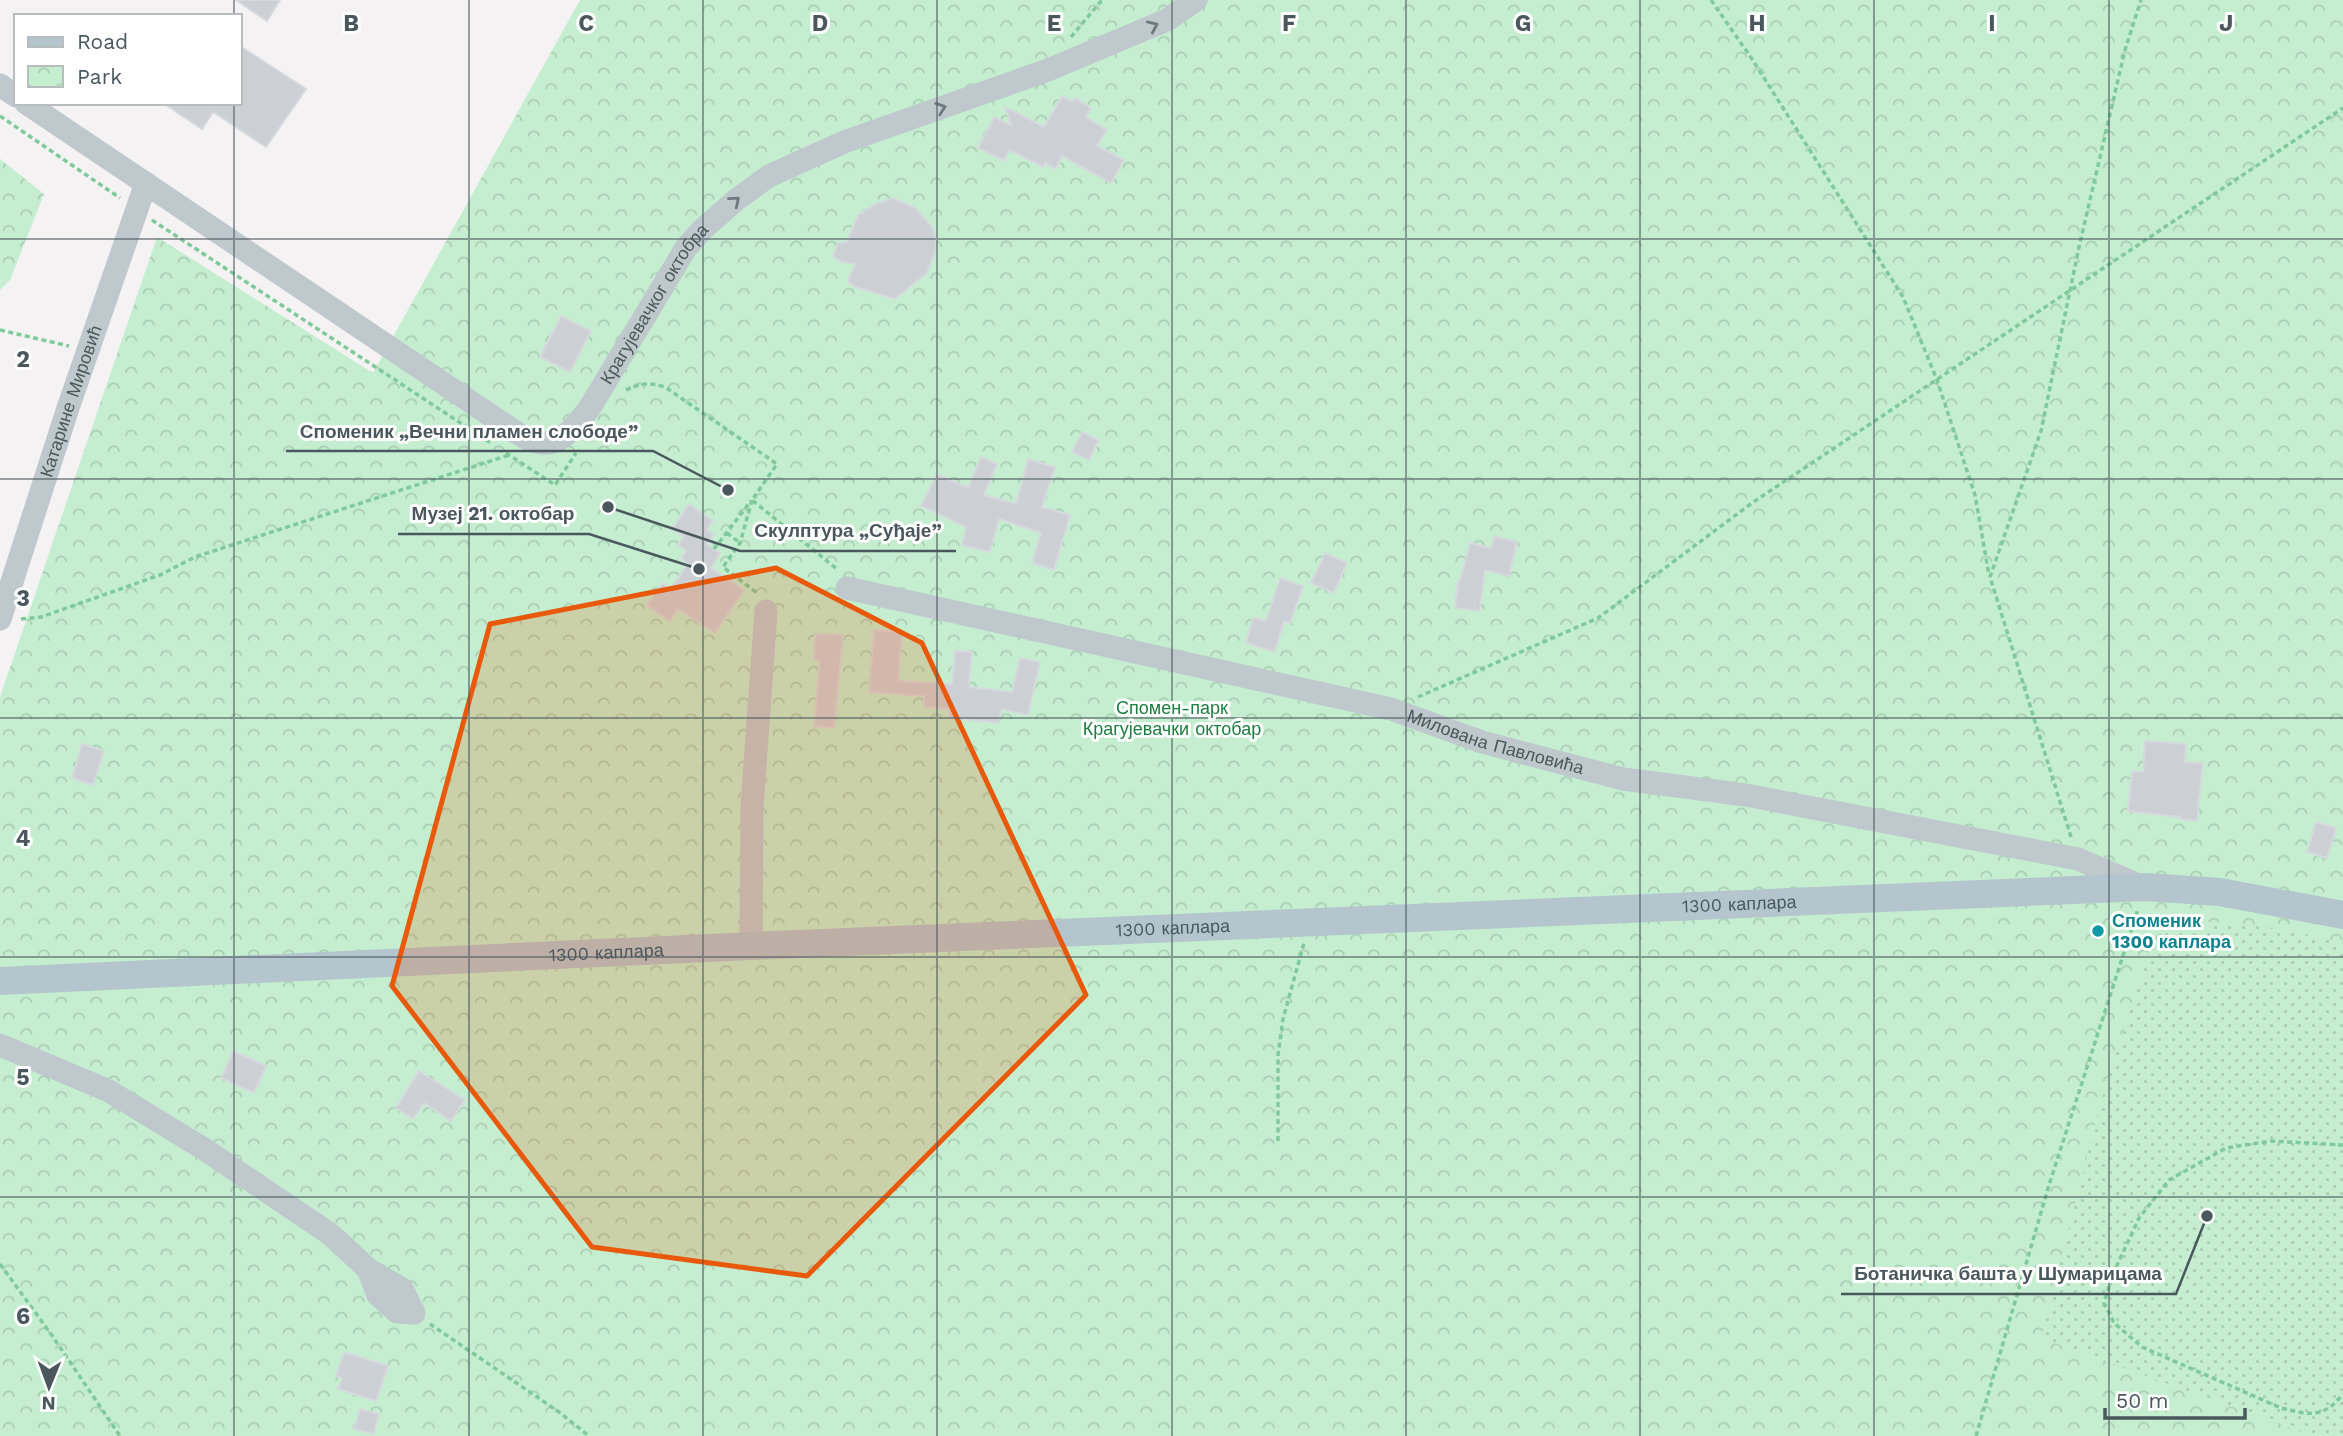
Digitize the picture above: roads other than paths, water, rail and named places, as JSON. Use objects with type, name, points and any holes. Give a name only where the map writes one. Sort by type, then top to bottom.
[{"type":"main road","name":"1300 каплара","points":[[0,981],[2145,887],[2220,892],[2343,915]]},
{"type":"street","name":"Крагујевачког октобра","points":[[29,105],[517,433],[536,444],[553,443],[562,438],[589,409],[686,248],[729,206],[769,176],[844,142],[1048,70],[1167,20],[1196,0]]},
{"type":"street","name":"Катарине Мировић","points":[[7,620],[88,350],[146,183]]},
{"type":"street","name":"Милована Павловића","points":[[856,590],[1391,709],[1482,742],[1623,779],[1745,795],[2078,859],[2145,887]]},
{"type":"street","points":[[751,946],[752,807],[766,611]]},
{"type":"street","points":[[0,1045],[109,1091],[192,1141],[330,1234],[368,1269],[402,1289],[414,1313]]},
{"type":"place","name":"Споменик „Вечни пламен слободе”","points":[[728,490]]},
{"type":"place","name":"Скулптура „Суђаје”","points":[[608,507]]},
{"type":"place","name":"Музеј 21. октобар","points":[[699,569]]},
{"type":"place","name":"Споменик 1300 каплара","points":[[2098,931]]},
{"type":"place","name":"Ботаничка башта у Шумарицама","points":[[2207,1216]]},
{"type":"park label","name":"Спомен-парк Крагујевачки октобар","points":[[1172,718]]}]
